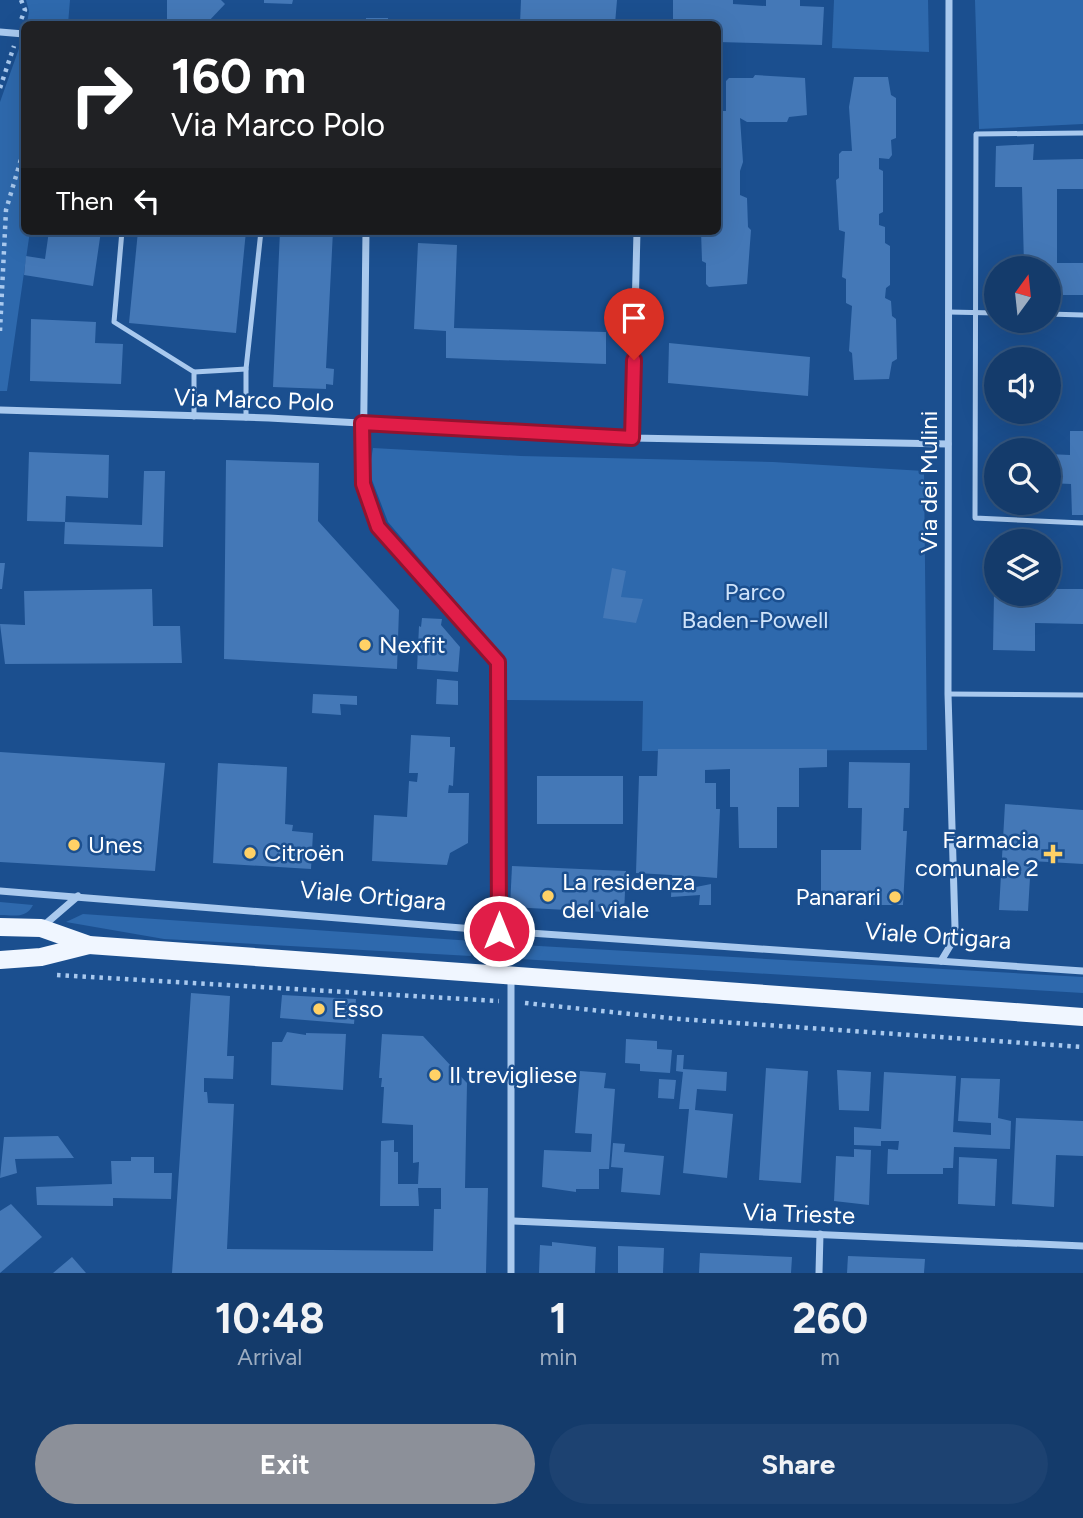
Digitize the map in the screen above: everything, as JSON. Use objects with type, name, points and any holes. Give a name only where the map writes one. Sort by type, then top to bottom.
[{"type":"main road","points":[[0,927],[41,928],[89,946],[1083,1017]]},
{"type":"main road","points":[[0,960],[41,957],[89,946]]},
{"type":"street","name":"Via dei Mulini","points":[[942,961],[950,946],[954,927],[948,694],[949,0]]},
{"type":"street","points":[[0,32],[21,34]]},
{"type":"street","points":[[366,235],[363,484],[378,527],[498,662],[499,931]]},
{"type":"street","points":[[632,438],[637,235]]},
{"type":"street","name":"Via Marco Polo","points":[[0,411],[246,418],[632,438],[948,444]]},
{"type":"street","name":"Viale Ortigara","points":[[0,891],[79,895],[499,931],[1083,971]]},
{"type":"street","points":[[41,928],[79,895]]},
{"type":"street","points":[[512,976],[512,1273]]},
{"type":"street","name":"Via Trieste","points":[[513,1221],[1083,1246]]},
{"type":"street","points":[[819,1273],[820,1234]]},
{"type":"lane","points":[[1083,133],[976,134],[978,312],[975,518],[1083,523]]},
{"type":"lane","points":[[122,235],[114,323],[194,372],[246,369]]},
{"type":"lane","points":[[246,418],[246,369],[261,235]]},
{"type":"lane","points":[[948,312],[984,312]]},
{"type":"lane","points":[[1061,314],[1083,315]]},
{"type":"lane","points":[[194,372],[194,417]]},
{"type":"lane","points":[[948,694],[1083,695]]},
{"type":"path","points":[[0,331],[6,210],[21,159]]},
{"type":"path","points":[[54,975],[510,1002],[679,1019],[1083,1047]]},
{"type":"green space","points":[[26,0],[70,0],[68,21],[27,21],[29,11]]},
{"type":"green space","points":[[834,0],[928,0],[929,52],[832,48]]},
{"type":"green space","points":[[975,0],[1083,0],[1083,124],[979,129]]},
{"type":"green space","points":[[21,43],[21,235],[29,235],[7,391],[0,391],[0,102]]},
{"type":"green space","name":"Parco Baden-Powell","points":[[373,448],[521,456],[773,462],[924,471],[927,750],[642,751],[643,701],[505,700],[507,666],[499,652],[388,522],[369,472]]},
{"type":"green space","points":[[0,902],[33,905],[23,914],[0,915]]},
{"type":"green space","points":[[83,914],[473,941],[471,956],[164,939],[66,922]]},
{"type":"green space","points":[[487,943],[1083,977],[1083,993],[487,957],[484,954]]},
{"type":"building","points":[[167,0],[221,0],[225,4],[209,21],[167,21]]},
{"type":"building","points":[[264,0],[293,0],[292,4],[264,3]]},
{"type":"building","points":[[521,0],[617,0],[615,21],[520,21]]},
{"type":"building","points":[[673,0],[733,0],[733,4],[766,6],[766,0],[800,0],[800,6],[824,7],[822,45],[721,42],[721,21],[673,21]]},
{"type":"building","points":[[366,18],[388,18],[388,21],[366,21]]},
{"type":"building","points":[[755,75],[805,78],[807,115],[789,117],[787,122],[747,122],[740,118],[743,162],[740,171],[740,195],[747,198],[748,227],[751,230],[747,284],[709,287],[706,284],[706,263],[702,261],[701,235],[721,235],[721,111],[726,111],[726,81],[729,78],[753,78]]},
{"type":"building","points":[[854,77],[888,77],[891,95],[896,98],[896,138],[891,140],[892,155],[889,159],[879,158],[879,169],[883,171],[883,212],[879,214],[879,225],[885,227],[885,243],[890,246],[890,285],[886,288],[885,298],[891,301],[892,316],[896,319],[897,359],[892,362],[889,379],[854,380],[852,353],[849,351],[852,306],[846,303],[846,279],[842,277],[845,232],[839,230],[836,180],[839,178],[839,154],[842,151],[852,151],[849,107]]},
{"type":"building","points":[[1034,144],[1033,160],[1083,159],[1083,189],[1057,189],[1057,256],[1024,256],[1022,187],[995,187],[996,146]]},
{"type":"building","points":[[48,235],[100,235],[93,286],[24,275],[26,256],[45,259]]},
{"type":"building","points":[[138,235],[246,235],[236,333],[129,323]]},
{"type":"building","points":[[280,235],[333,235],[326,368],[334,369],[333,385],[326,384],[326,389],[273,387]]},
{"type":"building","points":[[418,243],[457,245],[454,328],[606,332],[606,364],[446,358],[446,331],[414,329]]},
{"type":"building","points":[[1061,263],[1083,263],[1083,295],[1061,295]]},
{"type":"building","points":[[31,319],[96,322],[95,343],[123,344],[121,384],[30,381]]},
{"type":"building","points":[[669,343],[810,357],[808,396],[668,383]]},
{"type":"building","points":[[1070,431],[1083,431],[1083,515],[1072,515],[1071,484],[1061,484],[1061,455],[1070,455]]},
{"type":"building","points":[[29,452],[109,455],[108,498],[66,496],[65,522],[27,521]]},
{"type":"building","points":[[226,460],[319,463],[318,521],[399,610],[397,669],[224,659]]},
{"type":"building","points":[[144,471],[165,471],[163,547],[64,544],[65,522],[142,525]]},
{"type":"building","points":[[0,563],[5,563],[2,589],[0,589]]},
{"type":"building","points":[[612,568],[626,571],[621,597],[643,599],[636,623],[603,618]]},
{"type":"building","points":[[152,589],[153,626],[180,626],[182,663],[5,664],[0,624],[25,625],[24,591]]},
{"type":"building","points":[[1061,589],[1083,589],[1083,624],[1035,623],[1035,651],[993,650],[994,606],[1061,606]]},
{"type":"building","points":[[422,618],[442,619],[441,625],[460,647],[458,672],[417,669],[419,626],[421,627]]},
{"type":"building","points":[[437,679],[458,681],[458,705],[436,704]]},
{"type":"building","points":[[313,694],[357,696],[357,705],[340,704],[341,715],[312,713]]},
{"type":"building","points":[[411,735],[450,737],[450,747],[455,747],[453,786],[449,785],[448,793],[469,793],[468,843],[450,853],[447,865],[372,861],[374,815],[407,817],[409,781],[417,782],[418,773],[409,773]]},
{"type":"building","points":[[658,749],[827,749],[827,767],[799,768],[799,807],[777,807],[777,848],[739,848],[738,807],[730,807],[730,769],[705,770],[705,783],[716,783],[716,809],[720,809],[717,878],[692,876],[691,888],[711,884],[711,905],[699,905],[700,895],[671,897],[672,875],[636,873],[639,776],[657,776]]},
{"type":"building","points":[[0,752],[165,763],[155,871],[0,862]]},
{"type":"building","points":[[849,762],[910,763],[909,808],[904,808],[903,831],[907,831],[903,905],[861,905],[861,893],[821,893],[821,850],[861,850],[862,808],[848,808]]},
{"type":"building","points":[[218,763],[287,767],[285,824],[293,825],[292,831],[313,833],[311,869],[213,863]]},
{"type":"building","points":[[537,776],[623,776],[623,824],[537,824]]},
{"type":"building","points":[[1005,804],[1083,810],[1083,864],[1031,861],[1028,911],[999,910]]},
{"type":"building","points":[[512,866],[626,871],[624,913],[510,907]]},
{"type":"building","points":[[191,993],[230,996],[227,1056],[234,1056],[233,1079],[204,1078],[204,1092],[207,1092],[208,1103],[234,1104],[227,1249],[433,1251],[434,1209],[441,1209],[441,1188],[418,1188],[419,1206],[380,1206],[381,1141],[394,1140],[394,1152],[398,1152],[398,1184],[418,1184],[419,1162],[413,1163],[413,1125],[382,1123],[384,1087],[381,1087],[382,1078],[379,1078],[382,1034],[423,1036],[467,1083],[465,1188],[488,1188],[486,1273],[172,1273]]},
{"type":"building","points":[[282,995],[356,999],[354,1024],[280,1018]]},
{"type":"building","points":[[287,1032],[306,1035],[346,1034],[343,1090],[271,1085],[272,1042],[282,1042]]},
{"type":"building","points":[[626,1039],[657,1041],[657,1049],[672,1050],[670,1073],[640,1071],[640,1064],[625,1063]]},
{"type":"building","points":[[677,1055],[684,1055],[683,1069],[727,1072],[726,1091],[697,1089],[695,1110],[733,1114],[727,1178],[683,1173],[689,1109],[679,1109],[683,1072],[676,1071]]},
{"type":"building","points":[[766,1068],[808,1071],[801,1183],[759,1180]]},
{"type":"building","points":[[837,1070],[871,1072],[869,1111],[839,1110]]},
{"type":"building","points":[[580,1071],[606,1073],[604,1088],[615,1089],[609,1169],[599,1169],[599,1189],[576,1189],[576,1192],[542,1187],[544,1150],[591,1152],[592,1134],[575,1133]]},
{"type":"building","points":[[884,1072],[956,1076],[953,1132],[991,1135],[991,1123],[958,1121],[961,1078],[1000,1079],[998,1118],[1011,1121],[1010,1149],[954,1147],[953,1168],[943,1168],[943,1174],[887,1174],[888,1149],[898,1150],[899,1141],[881,1141],[881,1146],[854,1145],[854,1127],[881,1129]]},
{"type":"building","points":[[659,1079],[676,1080],[674,1099],[658,1098]]},
{"type":"building","points":[[1016,1118],[1083,1121],[1083,1156],[1056,1155],[1054,1207],[1012,1204]]},
{"type":"building","points":[[58,1136],[74,1158],[15,1159],[17,1173],[0,1178],[4,1137]]},
{"type":"building","points":[[613,1143],[625,1144],[624,1152],[664,1156],[660,1195],[621,1192],[623,1168],[611,1167]]},
{"type":"building","points":[[854,1149],[871,1150],[869,1205],[834,1201],[836,1156],[854,1157]]},
{"type":"building","points":[[131,1157],[154,1157],[154,1173],[172,1173],[171,1199],[113,1198],[113,1206],[37,1205],[36,1187],[112,1184],[111,1161],[131,1161]]},
{"type":"building","points":[[959,1157],[997,1159],[995,1206],[958,1204]]},
{"type":"building","points":[[11,1204],[42,1237],[0,1273],[0,1211]]},
{"type":"building","points":[[552,1242],[596,1247],[595,1273],[539,1273],[540,1245],[552,1246]]},
{"type":"building","points":[[618,1246],[664,1248],[663,1273],[618,1273]]},
{"type":"building","points":[[700,1253],[792,1257],[791,1273],[699,1273]]},
{"type":"building","points":[[848,1256],[925,1259],[924,1273],[847,1273]]},
{"type":"building","points":[[72,1257],[86,1273],[53,1273]]},
{"type":"place","name":"Nexfit","points":[[365,645]]},
{"type":"place","name":"Unes","points":[[74,845]]},
{"type":"place","name":"Citroën","points":[[250,853]]},
{"type":"place","name":"Farmacia comunale 2","points":[[1053,854]]},
{"type":"place","name":"La residenza del viale","points":[[548,896]]},
{"type":"place","name":"Panarari","points":[[895,897]]},
{"type":"place","name":"Esso","points":[[319,1009]]},
{"type":"place","name":"Il trevigliese","points":[[435,1075]]},
{"type":"route","points":[[499,931],[498,662],[378,527],[363,484],[362,423],[632,438],[634,360]]}]
